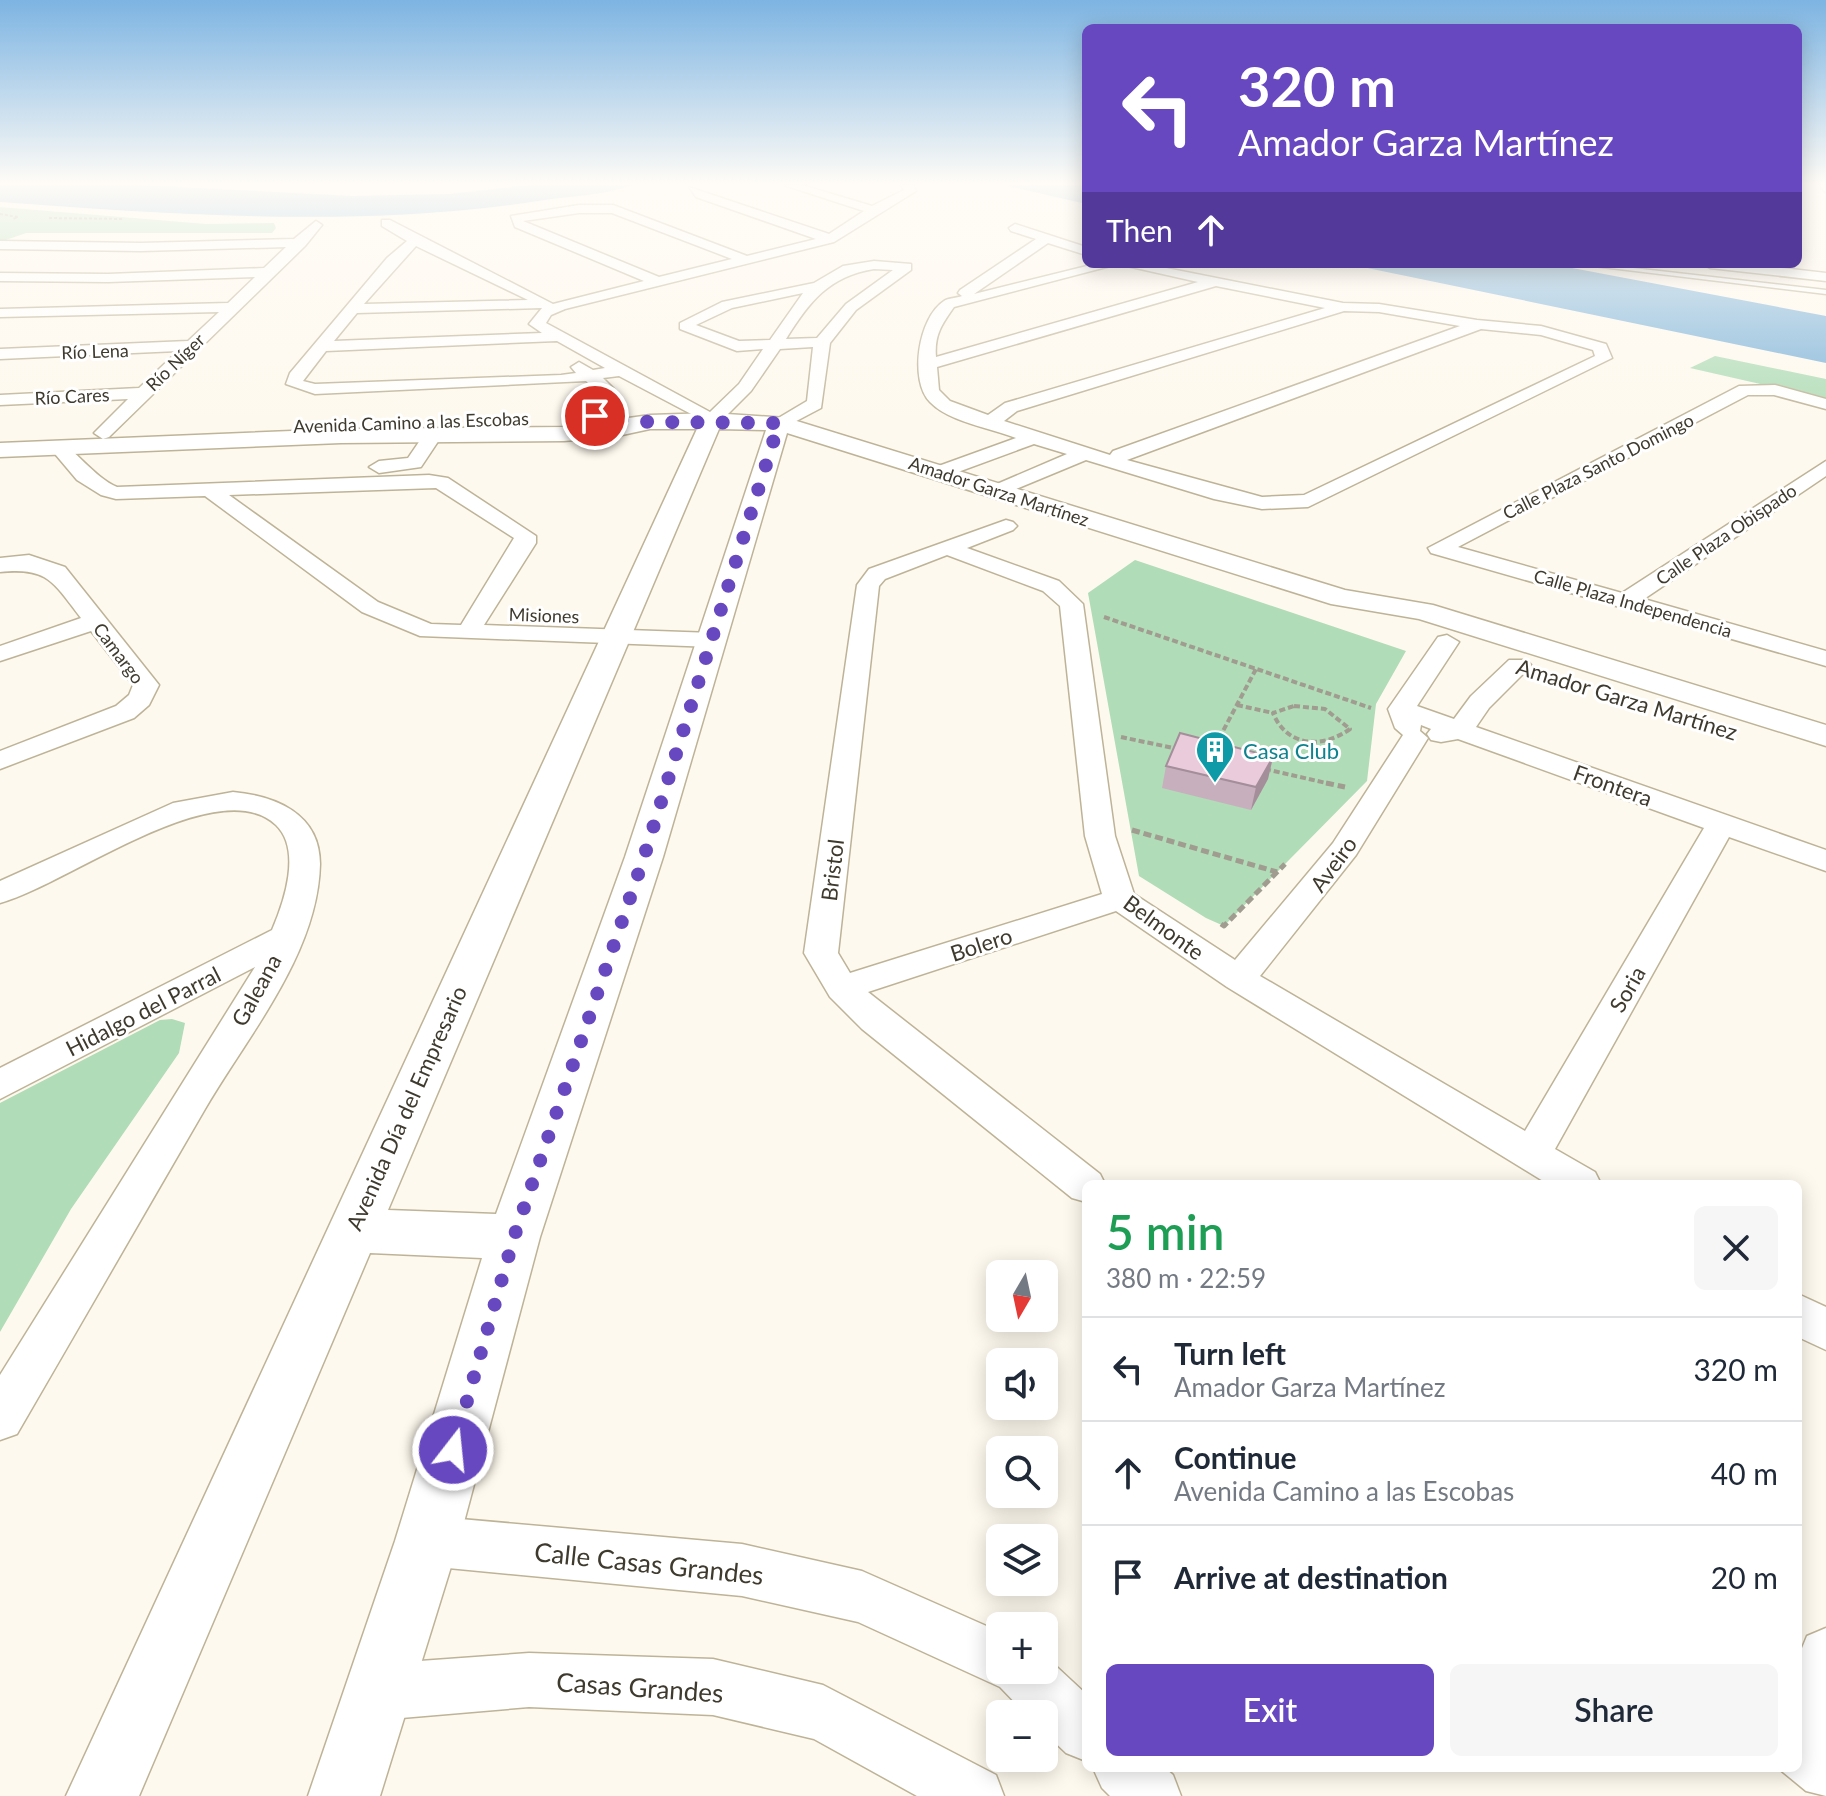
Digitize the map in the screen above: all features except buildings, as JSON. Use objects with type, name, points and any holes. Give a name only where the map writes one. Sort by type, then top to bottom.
[{"type":"street","name":"Río Níger","points":[[103,433],[190,346],[274,269]]},
{"type":"street","points":[[385,269],[296,377],[294,381],[298,387],[499,383],[594,376],[617,371]]},
{"type":"street","points":[[479,269],[553,305]]},
{"type":"street","points":[[625,269],[652,280]]},
{"type":"street","points":[[698,269],[553,305],[518,322],[533,338],[617,371],[712,420],[754,376],[771,346],[813,287]]},
{"type":"street","points":[[822,342],[737,346],[685,326],[693,318],[742,302],[813,287],[851,269]]},
{"type":"street","points":[[344,1796],[427,1541],[514,1237],[644,857],[779,423],[815,404],[822,342],[851,307],[904,269]]},
{"type":"street","points":[[1001,269],[949,304],[932,327],[927,343],[929,364],[926,380],[929,391],[943,405],[1033,438],[1117,461],[1214,493],[1262,503],[1308,501],[1604,358],[1600,347],[1571,336],[1514,325],[1479,324],[1379,308],[1343,307],[1147,269]]},
{"type":"street","points":[[949,304],[1092,269]]},
{"type":"street","points":[[1798,269],[1826,277]]},
{"type":"street","points":[[0,277],[108,278],[271,272]]},
{"type":"street","points":[[929,364],[1211,283]]},
{"type":"street","points":[[352,309],[553,305]]},
{"type":"street","points":[[553,305],[537,319],[542,330],[594,376],[606,393],[605,400],[595,407],[595,416]]},
{"type":"street","points":[[0,313],[232,307]]},
{"type":"street","points":[[991,422],[1011,407],[1343,307]]},
{"type":"street","points":[[1117,461],[1120,455],[1479,324]]},
{"type":"street","points":[[324,346],[533,338]]},
{"type":"street","name":"Río Lena","points":[[0,354],[190,346]]},
{"type":"street","name":"Calle Plaza Santo Domingo","points":[[1439,548],[1745,390],[1758,389],[1826,404]]},
{"type":"street","name":"Río Cares","points":[[0,400],[143,393]]},
{"type":"street","name":"Avenida Camino a las Escobas","points":[[0,437],[595,416],[650,422]]},
{"type":"street","name":"Amador Garza Martínez","points":[[650,422],[712,420],[779,423],[1341,598],[1400,626],[1447,642],[1826,760]]},
{"type":"street","name":"Avenida Día del Empresario","points":[[102,1796],[350,1230],[712,420]]},
{"type":"street","name":"Avenida Camino a las Escobas","points":[[0,450],[341,436],[591,433],[650,422]]},
{"type":"street","points":[[367,483],[376,468],[414,463],[420,459],[432,437]]},
{"type":"street","points":[[940,472],[1033,438]]},
{"type":"street","points":[[59,448],[69,462],[105,491],[441,482],[525,536],[525,543],[474,623]]},
{"type":"street","points":[[997,491],[1087,453]]},
{"type":"street","name":"Calle Plaza Obispado","points":[[1626,601],[1826,467]]},
{"type":"street","name":"Misiones","points":[[210,490],[370,607],[395,620],[429,631],[474,623],[716,630]]},
{"type":"street","name":"Bristol","points":[[1006,526],[877,574],[868,585],[821,953],[842,988],[875,1020],[1082,1183]]},
{"type":"street","name":"Belmonte","points":[[947,548],[1051,586],[1071,604],[1100,836],[1120,899],[1239,979],[1574,1180]]},
{"type":"street","name":"Calle Plaza Independencia","points":[[1439,548],[1824,657]]},
{"type":"street","name":"Camargo","points":[[0,565],[29,562],[57,572],[146,685],[140,699],[125,712],[0,761]]},
{"type":"street","name":"Amador Garza Martínez","points":[[1341,598],[1423,611],[1826,736]]},
{"type":"street","points":[[0,654],[95,621]]},
{"type":"street","points":[[1447,642],[1388,706],[1414,738],[1460,730],[1480,702],[1518,665]]},
{"type":"street","name":"Frontera","points":[[1388,706],[1826,861]]},
{"type":"street","name":"Aveiro","points":[[1239,979],[1345,848],[1414,738]]},
{"type":"street","name":"Galeana","points":[[0,893],[183,809],[209,801],[233,799],[263,803],[287,815],[296,830],[302,855],[301,889],[285,937],[247,1009],[0,1418]]},
{"type":"street","name":"Soria","points":[[1532,1155],[1721,824]]},
{"type":"street","name":"Bolero","points":[[842,988],[1120,899]]},
{"type":"street","name":"Hidalgo del Parral","points":[[0,1085],[285,937]]},
{"type":"street","points":[[350,1230],[514,1237]]},
{"type":"street","points":[[1802,1316],[1826,1330]]},
{"type":"street","name":"Calle Casas Grandes","points":[[427,1541],[742,1570],[862,1597],[986,1654]]},
{"type":"street","points":[[1802,1733],[1826,1655]]},
{"type":"street","name":"Casas Grandes","points":[[378,1692],[529,1680],[713,1687],[823,1713],[975,1796]]},
{"type":"street","points":[[1035,1684],[1082,1729]]},
{"type":"street","points":[[1802,1750],[1826,1771]]},
{"type":"street","points":[[1126,1772],[1152,1796]]},
{"type":"lane","points":[[1622,269],[1826,292]]},
{"type":"path","points":[[1092,614],[1375,710],[1388,706]]},
{"type":"path","points":[[1210,757],[1256,669]]},
{"type":"path","points":[[1237,705],[1273,713],[1293,703],[1319,707],[1343,716],[1350,729],[1340,739],[1317,744],[1288,738],[1276,726],[1273,713]]},
{"type":"path","points":[[1113,735],[1182,750]]},
{"type":"path","points":[[1254,767],[1358,790]]},
{"type":"path","points":[[1134,845],[1131,829],[1277,872]]},
{"type":"path","points":[[1215,922],[1224,926],[1287,862]]},
{"type":"green space","points":[[1715,356],[1826,379],[1826,399],[1690,368]]},
{"type":"green space","points":[[1135,560],[1406,651],[1376,704],[1367,781],[1224,926],[1139,876],[1088,593]]},
{"type":"green space","points":[[172,1019],[185,1023],[179,1053],[71,1209],[0,1332],[0,1103],[160,1020]]},
{"type":"water","points":[[1371,269],[1576,269],[1826,316],[1826,363]]},
{"type":"place","name":"Casa Club","points":[[1215,784]]},
{"type":"route","points":[[453,1450],[514,1237],[644,857],[779,423],[728,420],[650,422],[637,418],[595,416]]}]
